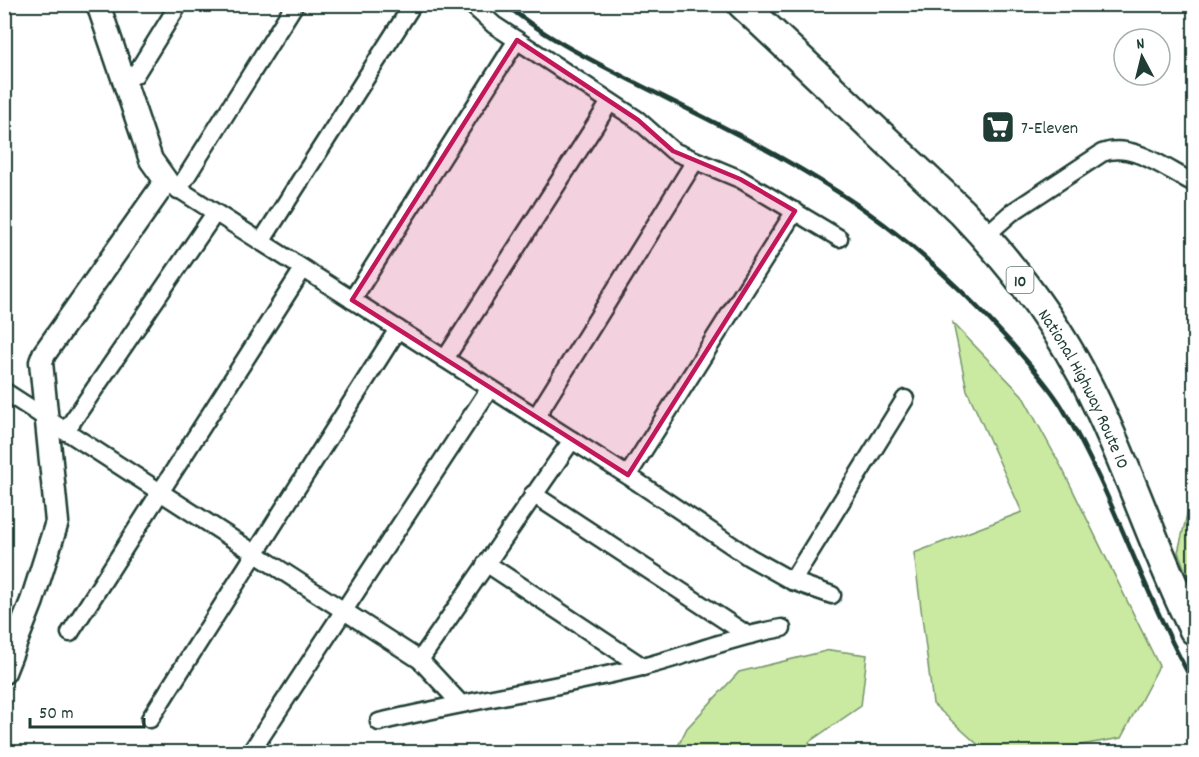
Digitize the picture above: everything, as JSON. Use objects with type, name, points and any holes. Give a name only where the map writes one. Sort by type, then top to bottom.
[{"type":"highway","name":"National Highway Route 10","points":[[742,4],[984,236],[1042,309],[1083,376],[1194,630]]},
{"type":"street","points":[[98,4],[151,160],[172,185],[628,475],[713,535],[792,580],[832,595]]},
{"type":"street","points":[[124,79],[135,75],[179,4]]},
{"type":"street","points":[[5,672],[32,601],[57,522],[41,362],[44,354],[172,185],[295,4]]},
{"type":"street","points":[[261,242],[413,4]]},
{"type":"street","points":[[471,4],[487,20],[638,120],[668,148],[740,179],[839,237]]},
{"type":"street","points":[[352,300],[517,40]]},
{"type":"street","points":[[445,359],[610,102]]},
{"type":"street","points":[[984,236],[1011,213],[1102,153],[1113,149],[1132,152],[1194,183]]},
{"type":"street","points":[[536,417],[695,161]]},
{"type":"street","points":[[628,475],[795,211]]},
{"type":"street","points":[[65,432],[215,213]]},
{"type":"street","points":[[70,633],[303,269]]},
{"type":"street","points":[[150,719],[398,329]]},
{"type":"street","points":[[251,753],[490,388]]},
{"type":"street","points":[[4,391],[420,660],[460,703]]},
{"type":"street","points":[[792,580],[905,399]]},
{"type":"street","points":[[420,660],[572,440]]},
{"type":"street","points":[[533,494],[746,634]]},
{"type":"street","points":[[486,563],[643,667]]},
{"type":"street","points":[[379,722],[460,703],[643,667],[746,634],[782,628]]},
{"type":"highlighted area","points":[[517,40],[638,120],[673,151],[740,179],[795,211],[628,475],[352,300]]},
{"type":"green space","points":[[953,323],[1022,395],[1063,470],[1159,666],[1121,738],[1041,752],[986,752],[933,704],[914,553],[1022,512],[967,390]]},
{"type":"green space","points":[[1189,506],[1194,516],[1194,593],[1178,552]]},
{"type":"green space","points":[[830,650],[867,655],[861,706],[809,742],[814,752],[675,752],[687,728],[739,672]]},
{"type":"railway","points":[[505,4],[535,27],[567,47],[763,148],[838,192],[886,225],[951,281],[1012,344],[1051,390],[1062,407],[1098,475],[1160,616],[1194,684]]},
{"type":"place","name":"7-Eleven","points":[[998,127]]}]
